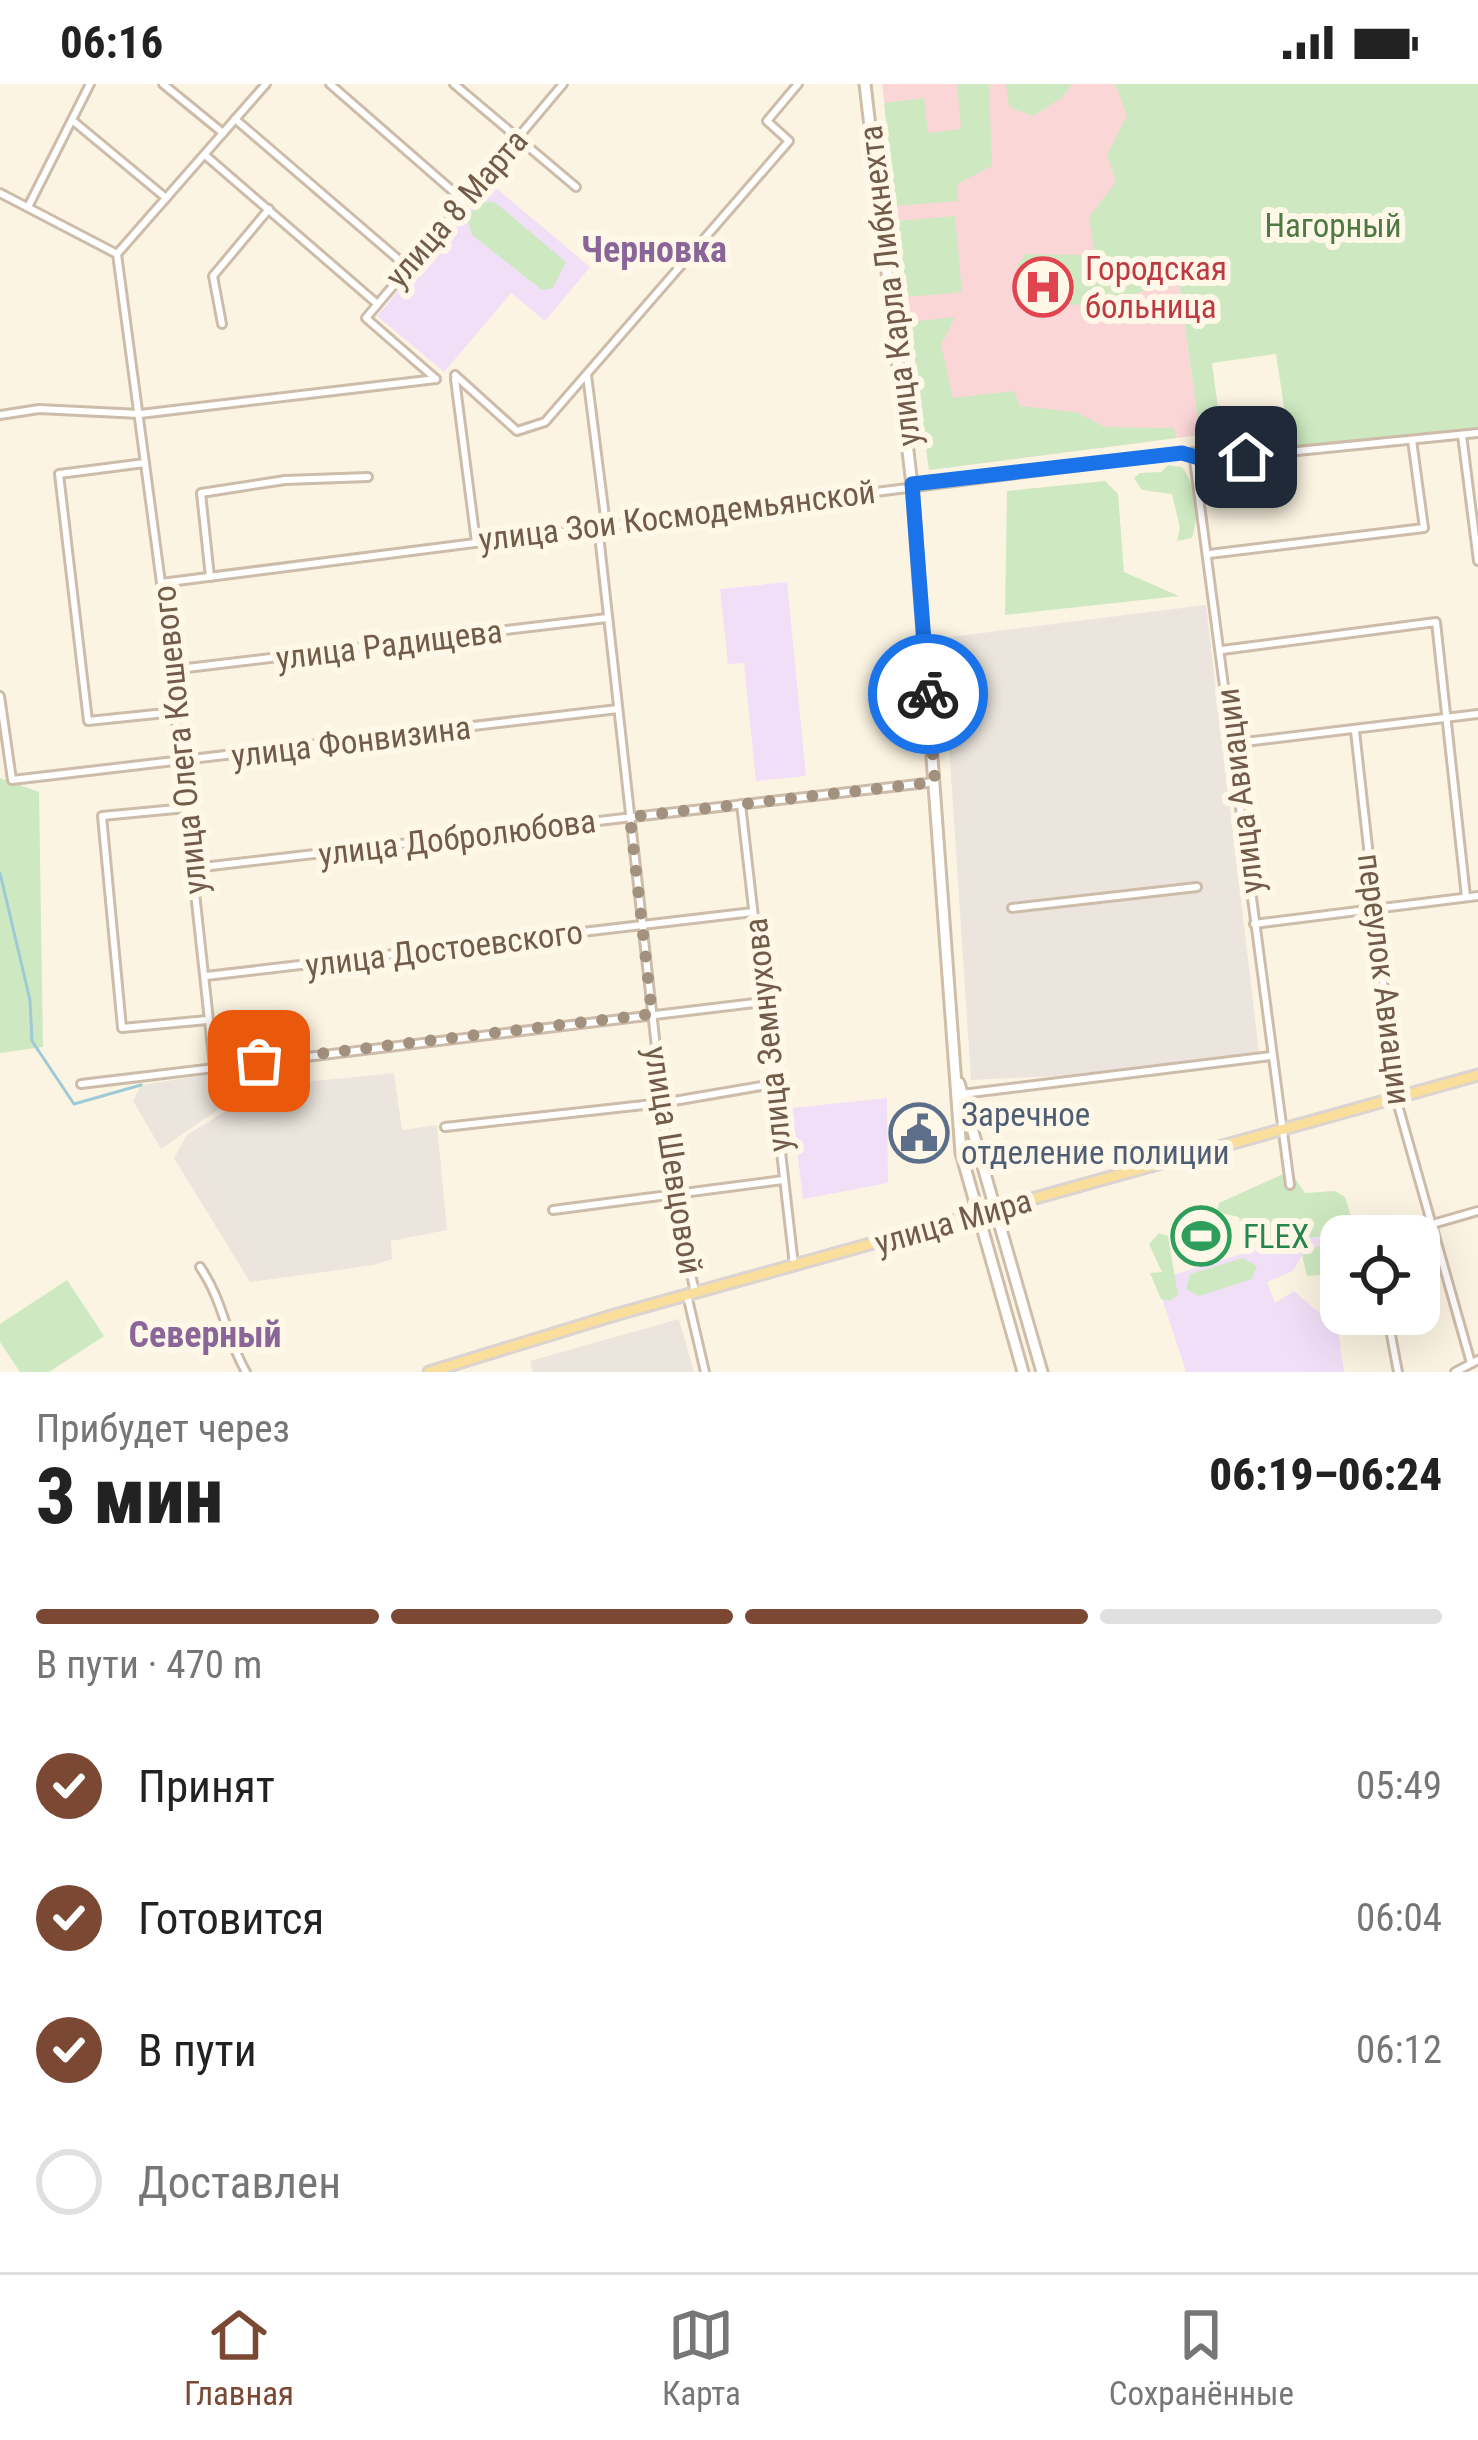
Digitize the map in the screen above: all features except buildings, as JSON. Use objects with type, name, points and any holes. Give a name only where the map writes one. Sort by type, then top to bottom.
[{"type":"main road","name":"улица Карла Либкнехта","points":[[865,84],[912,484],[961,1154],[1023,1372]]},
{"type":"main road","name":"улица Карла Либкнехта","points":[[952,1062],[1042,1372]]},
{"type":"main road","name":"улица Мира","points":[[429,1372],[691,1294],[1478,1075]]},
{"type":"street","points":[[28,207],[90,84]]},
{"type":"street","points":[[163,84],[223,133]]},
{"type":"street","points":[[0,193],[116,254],[266,84]]},
{"type":"street","points":[[330,84],[463,200]]},
{"type":"street","points":[[454,84],[576,187]]},
{"type":"street","name":"улица 8 Марта","points":[[140,414],[436,379],[366,318],[374,302],[563,84]]},
{"type":"street","points":[[476,542],[455,375],[518,431],[545,422],[789,141],[767,121],[798,84]]},
{"type":"street","points":[[235,119],[405,266]]},
{"type":"street","points":[[72,120],[166,198]]},
{"type":"street","points":[[204,154],[374,302]]},
{"type":"street","points":[[222,324],[213,275],[268,209]]},
{"type":"street","name":"улица Олега Кошевого","points":[[116,254],[161,583],[214,1066]]},
{"type":"street","name":"улица Шевцовой","points":[[587,376],[608,618],[672,1192],[705,1372]]},
{"type":"street","points":[[0,415],[39,409],[140,414]]},
{"type":"street","name":"улица Зои Космодемьянской","points":[[161,583],[912,484],[1193,452],[1206,460],[1478,433]]},
{"type":"street","points":[[1462,435],[1478,561]]},
{"type":"street","points":[[1209,554],[1424,528],[1412,440]]},
{"type":"street","name":"улица Авиации","points":[[1193,452],[1236,743],[1279,1130],[1291,1185]]},
{"type":"street","points":[[145,463],[59,474],[88,721],[175,712]]},
{"type":"street","points":[[210,577],[201,493],[285,480],[368,477]]},
{"type":"street","name":"улица Радищева","points":[[170,670],[608,618]]},
{"type":"street","points":[[1222,650],[1436,622],[1466,897]]},
{"type":"street","name":"улица Фонвизина","points":[[0,696],[12,780],[618,710]]},
{"type":"street","points":[[1236,743],[1478,714]]},
{"type":"street","name":"переулок Авиации","points":[[1355,731],[1396,1098],[1429,1215]]},
{"type":"street","name":"улица Добролюбова","points":[[194,868],[935,782]]},
{"type":"street","name":"улица Земнухова","points":[[741,804],[794,1265]]},
{"type":"street","points":[[186,808],[102,816],[122,1028],[207,1020]]},
{"type":"street","points":[[1012,908],[1198,887]]},
{"type":"street","points":[[1254,924],[1478,896]]},
{"type":"street","name":"улица Достоевского","points":[[206,976],[753,912]]},
{"type":"street","points":[[82,1084],[763,1002]]},
{"type":"street","points":[[962,1094],[1271,1056]]},
{"type":"street","points":[[446,1126],[662,1103],[772,1084]]},
{"type":"street","points":[[553,1210],[784,1180]]},
{"type":"street","points":[[1440,1222],[1478,1211]]},
{"type":"street","name":"переулок Авиации","points":[[1440,1249],[1475,1361]]},
{"type":"street","points":[[200,1267],[227,1316],[228,1341],[246,1372]]},
{"type":"street","points":[[1391,1335],[1398,1372]]},
{"type":"street","points":[[1455,1372],[1475,1361]]},
{"type":"shaded area","name":"Городская больница","points":[[882,84],[1151,84],[1200,435],[929,470]]},
{"type":"shaded area","points":[[489,182],[590,267],[545,321],[511,293],[444,372],[377,316]]},
{"type":"shaded area","points":[[787,582],[806,776],[756,781],[744,663],[728,664],[720,589]]},
{"type":"shaded area","points":[[1206,605],[1259,1052],[1122,1073],[971,1080],[942,638]]},
{"type":"shaded area","points":[[244,1069],[246,1090],[161,1149],[133,1101],[141,1085]]},
{"type":"shaded area","points":[[394,1073],[402,1130],[437,1125],[447,1230],[391,1241],[392,1259],[374,1265],[250,1282],[174,1158],[187,1135],[266,1086]]},
{"type":"shaded area","points":[[887,1098],[888,1183],[803,1199],[792,1108]]},
{"type":"shaded area","points":[[1320,1230],[1320,1246],[1302,1255],[1293,1271],[1267,1282],[1275,1303],[1294,1291],[1320,1313],[1320,1335],[1339,1335],[1344,1372],[1186,1372],[1156,1280]]},
{"type":"shaded area","points":[[679,1319],[694,1372],[533,1372],[530,1361]]},
{"type":"green space","points":[[957,84],[989,84],[992,166],[957,184],[958,201],[896,206],[884,103],[924,98],[928,133],[961,129]]},
{"type":"green space","points":[[1006,84],[1072,84],[1063,97],[1033,116],[1009,107]]},
{"type":"green space","name":"Нагорный","points":[[1115,84],[1478,84],[1478,429],[1269,448],[1266,424],[1286,420],[1276,354],[1212,363],[1221,430],[1200,435],[1178,277],[1121,298],[1080,305],[1040,297],[1023,286],[1018,265],[1025,254],[1089,255],[1094,249],[1089,217],[1116,182],[1107,155],[1127,115]]},
{"type":"green space","points":[[485,201],[496,203],[566,262],[553,288],[542,290],[472,235],[466,216]]},
{"type":"green space","points":[[955,216],[962,292],[907,297],[898,221]]},
{"type":"green space","points":[[955,317],[941,345],[953,398],[1014,391],[1020,406],[1076,412],[1105,427],[1174,428],[1176,438],[929,470],[910,322]]},
{"type":"green space","points":[[1168,465],[1182,467],[1194,493],[1192,538],[1177,541],[1180,528],[1172,494],[1142,490],[1134,478],[1161,472]]},
{"type":"green space","points":[[1105,481],[1118,494],[1124,572],[1179,596],[1005,615],[1007,491]]},
{"type":"green space","points":[[0,778],[39,792],[43,1047],[0,1053]]},
{"type":"green space","points":[[1290,1171],[1305,1193],[1335,1191],[1345,1197],[1351,1215],[1320,1215],[1320,1236],[1244,1248],[1239,1217],[1217,1212],[1219,1203]]},
{"type":"green space","points":[[1159,1233],[1168,1236],[1178,1295],[1170,1301],[1161,1299],[1150,1273],[1162,1272],[1149,1244]]},
{"type":"green space","points":[[1320,1245],[1320,1275],[1307,1276],[1302,1255]]},
{"type":"green space","points":[[1243,1258],[1257,1266],[1252,1279],[1199,1296],[1186,1289],[1190,1274]]},
{"type":"green space","points":[[67,1280],[104,1336],[49,1372],[20,1372],[0,1342],[0,1324]]},
{"type":"waterway","points":[[0,873],[30,1000],[32,1041],[74,1104],[141,1085]]},
{"type":"way so far","points":[[259,1061],[652,1014],[630,817],[935,782],[928,694]]},
{"type":"place","name":"Городская больница","points":[[1043,287]]},
{"type":"place","name":"Заречное отделение полиции","points":[[919,1133]]},
{"type":"place","name":"FLEX","points":[[1201,1236]]},
{"type":"district","name":"Черновка","points":[[654,249]]},
{"type":"district","name":"Северный","points":[[205,1334]]},
{"type":"route","points":[[928,694],[912,484],[1193,452],[1206,460],[1246,457]]}]
